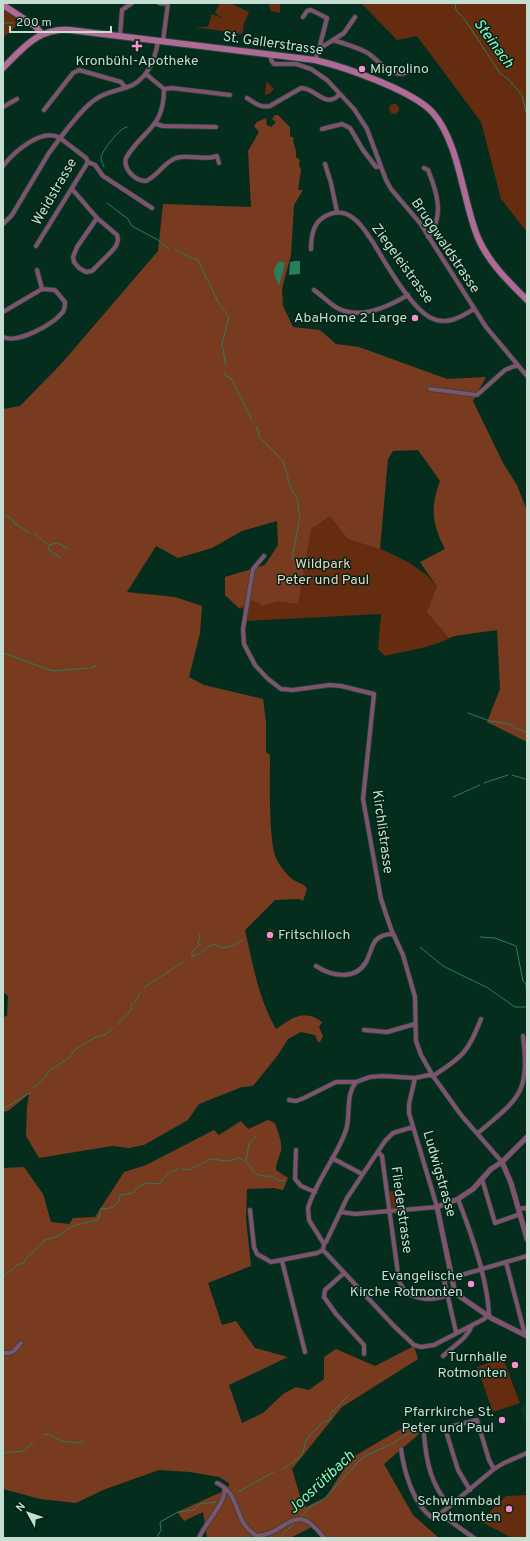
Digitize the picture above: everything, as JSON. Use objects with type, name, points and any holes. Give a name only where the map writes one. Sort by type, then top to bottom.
[{"type":"main road","points":[[3,5],[35,26],[42,34],[3,68]]},
{"type":"main road","name":"St. Gallerstrasse","points":[[42,34],[65,30],[315,60],[396,89],[427,106],[444,128],[475,228],[485,251],[500,272],[527,300]]},
{"type":"street","points":[[120,36],[121,12],[124,7],[132,3]]},
{"type":"street","points":[[159,3],[168,4]]},
{"type":"street","name":"Weidstrasse","points":[[36,246],[88,162],[86,158],[60,138],[95,99],[126,88],[138,82],[146,74],[161,41],[168,4]]},
{"type":"street","points":[[303,17],[307,11],[312,10],[327,18],[315,60]]},
{"type":"street","points":[[318,49],[344,33],[355,17]]},
{"type":"street","points":[[333,40],[366,52],[396,74],[406,74],[411,70]]},
{"type":"street","name":"Bruggwaldstrasse","points":[[271,54],[271,60],[274,64],[296,64],[308,67],[319,74],[340,94],[362,121],[391,189],[416,218],[474,309],[498,343],[527,376]]},
{"type":"street","points":[[44,110],[75,71],[86,71],[122,82],[126,88]]},
{"type":"street","points":[[146,74],[164,89],[172,88],[230,95]]},
{"type":"street","points":[[247,98],[257,105],[264,107],[270,106],[302,88],[328,100],[335,98],[340,94]]},
{"type":"street","points":[[164,89],[162,109],[156,124],[126,158],[126,168],[140,180],[148,180],[163,166],[177,158],[189,157],[208,159],[217,156],[219,163]]},
{"type":"street","points":[[3,106],[17,99]]},
{"type":"street","points":[[156,124],[163,126],[216,127]]},
{"type":"street","points":[[322,129],[342,124],[350,128],[363,150],[376,167],[381,166]]},
{"type":"street","points":[[3,166],[18,151],[37,139],[49,135],[60,138],[49,152],[12,215],[3,224]]},
{"type":"street","points":[[88,162],[95,165],[104,176],[152,208]]},
{"type":"street","points":[[311,249],[312,235],[317,224],[326,216],[337,212],[331,183],[325,164]]},
{"type":"street","points":[[424,168],[428,170],[438,205],[436,223],[428,237]]},
{"type":"street","points":[[72,189],[96,218],[117,235],[118,242],[97,268],[86,272],[77,266],[73,257],[96,218]]},
{"type":"street","name":"Ziegeleistrasse","points":[[337,212],[349,215],[361,225],[408,295],[425,315],[438,321],[453,320],[474,309]]},
{"type":"street","points":[[37,270],[42,289]]},
{"type":"street","points":[[3,312],[42,289],[52,289],[62,296],[65,304],[61,315],[32,333],[12,339],[3,337]]},
{"type":"street","points":[[314,290],[334,306],[358,312],[379,310],[408,295]]},
{"type":"street","points":[[430,389],[477,395],[505,370],[517,365]]},
{"type":"street","name":"Kirchlistrasse","points":[[264,556],[253,570],[243,629],[244,644],[255,665],[266,678],[281,689],[293,690],[330,685],[341,686],[374,694],[363,798],[382,899],[393,934],[403,955],[411,978],[415,997],[415,1033],[418,1048],[432,1076],[461,1115],[502,1162]]},
{"type":"street","points":[[316,966],[340,975],[354,973],[366,963],[377,939],[382,935],[393,934]]},
{"type":"street","points":[[289,1100],[304,1098],[336,1082],[356,1082],[370,1077],[380,1076],[415,1078],[430,1074],[432,1076],[452,1064],[468,1050],[481,1019]]},
{"type":"street","points":[[364,1030],[387,1032],[415,1024]]},
{"type":"street","points":[[478,1133],[511,1105],[524,1085],[525,1054],[523,1036]]},
{"type":"street","name":"Ludwigstrasse","points":[[415,1078],[409,1104],[413,1127],[437,1206],[455,1293]]},
{"type":"street","points":[[324,1244],[309,1220],[308,1208],[346,1130],[350,1091],[356,1082]]},
{"type":"street","points":[[323,1250],[324,1244],[347,1198],[378,1152],[393,1133],[413,1127]]},
{"type":"street","points":[[341,1212],[355,1214],[437,1206],[458,1199],[473,1189],[491,1169],[502,1162],[527,1137]]},
{"type":"street","points":[[296,1150],[295,1179],[301,1186],[315,1192]]},
{"type":"street","name":"Fliederstrasse","points":[[378,1152],[382,1156],[399,1281],[403,1289],[409,1295],[428,1299],[455,1293]]},
{"type":"street","points":[[332,1158],[362,1174]]},
{"type":"street","points":[[502,1162],[511,1183],[527,1239]]},
{"type":"street","points":[[482,1179],[495,1223],[526,1208],[527,1209]]},
{"type":"street","points":[[458,1199],[471,1232],[489,1312],[488,1316]]},
{"type":"street","points":[[250,1210],[256,1254],[271,1262],[282,1261],[323,1250]]},
{"type":"street","points":[[323,1250],[394,1326],[414,1344],[421,1347],[428,1347],[488,1316]]},
{"type":"street","points":[[456,1332],[444,1280],[527,1256]]},
{"type":"street","points":[[282,1261],[288,1291],[297,1317],[305,1352]]},
{"type":"street","points":[[506,1262],[526,1336]]},
{"type":"street","points":[[344,1273],[325,1290],[324,1297],[336,1314],[362,1341],[364,1346],[364,1354]]},
{"type":"street","points":[[455,1293],[488,1316],[526,1336]]},
{"type":"street","points":[[443,1356],[452,1347],[466,1337],[472,1325]]},
{"type":"street","points":[[3,1352],[11,1353],[15,1351],[21,1343]]},
{"type":"street","points":[[470,1490],[458,1470],[445,1428],[477,1420],[489,1460],[494,1469]]},
{"type":"street","points":[[424,1434],[426,1459],[435,1485],[450,1506]]},
{"type":"street","points":[[401,1448],[403,1466],[410,1487],[428,1515],[432,1518],[440,1514],[494,1469],[504,1463],[527,1454]]},
{"type":"street","points":[[217,1483],[224,1486],[230,1492],[248,1530],[257,1536],[270,1534],[298,1519],[313,1525],[324,1538]]},
{"type":"street","points":[[199,1538],[206,1523],[223,1498],[225,1493],[224,1486]]},
{"type":"street","points":[[440,1514],[474,1538]]},
{"type":"shaded area","points":[[275,115],[278,115],[290,127],[290,136],[294,138],[293,141],[296,157],[300,160],[299,165],[301,170],[298,190],[303,190],[294,205],[291,255],[282,289],[283,306],[293,327],[320,330],[336,344],[359,347],[447,379],[486,377],[473,401],[503,463],[517,485],[527,511],[527,742],[487,722],[500,689],[497,630],[449,638],[427,612],[437,587],[420,562],[445,549],[437,531],[434,515],[435,499],[440,481],[418,450],[393,451],[388,459],[380,549],[348,539],[330,516],[311,529],[298,604],[277,601],[262,606],[253,600],[239,608],[225,595],[225,577],[265,565],[278,545],[277,521],[242,531],[212,548],[178,558],[156,546],[127,592],[175,597],[202,606],[200,633],[189,677],[204,685],[263,699],[266,722],[266,752],[270,755],[270,809],[274,852],[278,862],[286,873],[292,879],[304,885],[307,889],[303,901],[300,899],[275,900],[245,930],[260,993],[276,1029],[293,1018],[304,1015],[316,1018],[322,1022],[319,1027],[323,1036],[320,1042],[318,1042],[315,1035],[301,1032],[288,1039],[278,1055],[253,1086],[242,1087],[199,1104],[188,1120],[144,1145],[129,1148],[112,1146],[39,1158],[26,1136],[29,1094],[8,1111],[3,1112],[3,1017],[7,1016],[8,996],[3,992],[3,409],[20,406],[62,363],[158,251],[163,204],[251,207],[248,151],[259,132],[254,126],[257,122],[266,118],[267,125],[271,127],[276,122],[272,119]]},
{"type":"shaded area","points":[[280,261],[285,263],[279,286],[274,270]]},
{"type":"shaded area","points":[[300,261],[300,274],[289,275],[290,262]]},
{"type":"shaded area","points":[[268,1120],[275,1123],[280,1137],[281,1151],[276,1170],[288,1178],[283,1190],[274,1188],[247,1189],[246,1219],[251,1266],[208,1283],[222,1325],[236,1321],[255,1348],[288,1357],[229,1385],[242,1423],[263,1413],[283,1394],[296,1387],[309,1390],[324,1379],[324,1357],[336,1349],[375,1366],[414,1346],[418,1359],[342,1407],[292,1469],[302,1503],[306,1507],[326,1497],[351,1458],[411,1423],[419,1434],[384,1464],[413,1515],[439,1538],[325,1538],[313,1522],[312,1527],[290,1538],[207,1538],[203,1512],[184,1521],[177,1512],[226,1490],[230,1484],[219,1477],[190,1472],[159,1470],[103,1490],[76,1503],[40,1499],[3,1489],[3,1168],[24,1167],[43,1194],[51,1222],[69,1224],[73,1218],[95,1217],[124,1172],[146,1165],[214,1130],[219,1135],[241,1121],[248,1129]]},
{"type":"shaded area","points":[[527,1401],[527,1424],[520,1409]]},
{"type":"green space","points":[[220,3],[230,3],[249,12],[243,26],[242,34],[194,27],[208,27],[212,14],[224,19],[215,13]]},
{"type":"green space","points":[[268,3],[280,3],[280,13],[271,11]]},
{"type":"green space","points":[[361,3],[527,3],[527,232],[501,199],[481,122],[417,36],[397,40]]},
{"type":"green space","points":[[3,8],[21,22],[3,38]]},
{"type":"green space","points":[[267,82],[274,89],[269,94],[265,95],[266,83]]},
{"type":"green space","points":[[392,104],[396,104],[398,105],[398,113],[392,114],[389,111],[389,107]]},
{"type":"green space","name":"Wildpark Peter und Paul","points":[[331,509],[379,548],[408,562],[428,576],[443,595],[459,631],[444,641],[414,650],[385,656],[378,649],[381,614],[246,621],[248,610],[239,608],[225,595],[225,577],[260,571],[279,546]]},
{"type":"green space","name":"Fritschiloch","points":[[269,929],[274,930],[271,942],[266,940]]},
{"type":"green space","points":[[401,1189],[405,1209],[390,1211],[388,1192]]},
{"type":"green space","points":[[503,1358],[520,1403],[493,1412],[477,1367]]},
{"type":"green space","name":"Schwimmbad Rotmonten","points":[[527,1495],[527,1538],[512,1538],[480,1521],[506,1496]]},
{"type":"waterway","name":"Steinach","points":[[455,3],[456,10],[465,20],[500,73],[509,80],[522,95],[527,116]]},
{"type":"waterway","points":[[3,23],[13,23]]},
{"type":"waterway","points":[[104,167],[101,157],[104,150],[116,135],[127,127]]},
{"type":"waterway","points":[[107,203],[128,219],[132,226],[158,240],[169,249]]},
{"type":"waterway","points":[[175,250],[198,260],[219,304],[229,317],[222,344],[226,366]]},
{"type":"waterway","points":[[225,373],[226,376],[231,378],[252,420]]},
{"type":"waterway","points":[[256,426],[260,438],[283,461],[291,489],[297,498],[300,518]]},
{"type":"waterway","points":[[3,515],[12,519],[14,523],[30,533]]},
{"type":"waterway","points":[[292,559],[299,522]]},
{"type":"waterway","points":[[35,533],[49,546],[49,550],[61,558]]},
{"type":"waterway","points":[[49,545],[57,543],[69,549]]},
{"type":"waterway","points":[[3,653],[53,671],[87,668]]},
{"type":"waterway","points":[[90,668],[96,666]]},
{"type":"waterway","points":[[468,713],[490,721],[510,724],[514,727]]},
{"type":"waterway","points":[[515,728],[527,732]]},
{"type":"waterway","points":[[484,783],[508,775]]},
{"type":"waterway","points":[[512,775],[525,779]]},
{"type":"waterway","points":[[453,797],[480,785]]},
{"type":"waterway","points":[[200,933],[198,946],[192,952],[192,957],[214,944],[221,948],[233,946],[243,940]]},
{"type":"waterway","points":[[480,937],[495,938],[516,946],[523,981],[526,984],[527,1001]]},
{"type":"waterway","points":[[420,947],[443,966],[488,988],[515,1007],[527,1007]]},
{"type":"waterway","points":[[143,988],[185,961]]},
{"type":"waterway","points":[[117,1025],[131,1010],[131,1005],[136,1001],[140,993]]},
{"type":"waterway","points":[[33,1088],[49,1071],[70,1057],[76,1049],[94,1038],[106,1034],[113,1028]]},
{"type":"waterway","points":[[3,1109],[30,1093]]},
{"type":"waterway","points":[[246,1160],[249,1144],[256,1136]]},
{"type":"waterway","points":[[182,1169],[189,1170],[211,1159],[227,1161],[239,1158],[249,1164],[255,1173],[259,1175],[272,1176],[279,1181],[285,1180]]},
{"type":"waterway","points":[[3,1277],[17,1265],[24,1263],[28,1256],[45,1240],[58,1236],[72,1226],[98,1220],[101,1208],[107,1209],[113,1207],[119,1201],[120,1195],[133,1193],[139,1186],[148,1183],[159,1184],[170,1172],[178,1169]]},
{"type":"waterway","points":[[283,1469],[302,1455],[307,1438],[323,1422],[331,1419],[330,1414],[350,1394]]},
{"type":"waterway","name":"Joosrütibach","points":[[299,1518],[311,1506],[323,1500],[361,1459],[390,1445],[424,1423]]},
{"type":"waterway","points":[[43,1435],[48,1434],[61,1441],[80,1443],[83,1441]]},
{"type":"waterway","points":[[3,1453],[23,1451],[34,1442]]},
{"type":"waterway","points":[[238,1492],[274,1472]]},
{"type":"waterway","points":[[158,1538],[161,1530],[160,1522],[178,1512],[193,1510],[200,1504],[216,1502]]},
{"type":"waterway","name":"Joosrütibach","points":[[279,1538],[295,1522]]},
{"type":"place","name":"Kronbühl-Apotheke","points":[[137,46]]},
{"type":"place","name":"Migrolino","points":[[362,69]]},
{"type":"place","name":"AbaHome 2 Large","points":[[415,318]]},
{"type":"place","name":"Fritschiloch","points":[[270,935]]},
{"type":"place","name":"Evangelische Kirche Rotmonten","points":[[471,1284]]},
{"type":"place","name":"Turnhalle Rotmonten","points":[[515,1365]]},
{"type":"place","name":"Pfarrkirche St. Peter und Paul","points":[[502,1420]]},
{"type":"place","name":"Schwimmbad Rotmonten","points":[[509,1509]]}]
